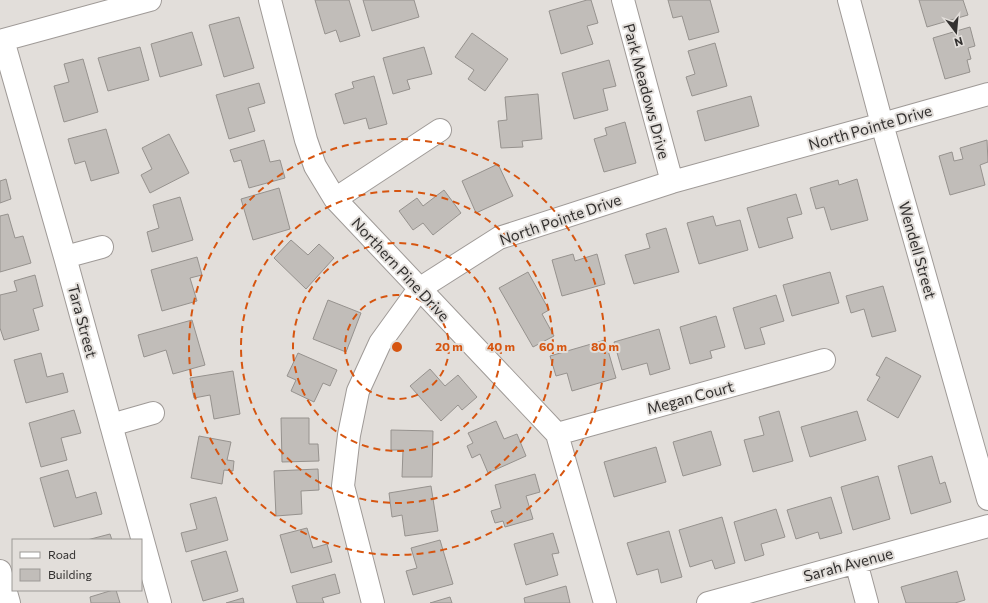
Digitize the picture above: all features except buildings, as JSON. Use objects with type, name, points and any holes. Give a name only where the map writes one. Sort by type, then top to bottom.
[{"type":"street","name":"Tara Street","points":[[150,0],[3,40],[66,257],[160,603]]},
{"type":"street","name":"Northern Pine Drive","points":[[270,0],[306,140],[315,166],[335,199],[557,434],[605,603]]},
{"type":"street","name":"Park Meadows Drive","points":[[623,0],[672,182]]},
{"type":"street","name":"Wendell Street","points":[[849,0],[882,124],[988,499]]},
{"type":"street","name":"North Pointe Drive","points":[[373,603],[344,486],[349,435],[358,391],[380,343],[419,289],[499,238],[672,182],[988,94]]},
{"type":"street","points":[[335,199],[440,130]]},
{"type":"street","points":[[66,257],[102,247]]},
{"type":"street","name":"Megan Court","points":[[557,434],[824,360]]},
{"type":"street","points":[[111,425],[153,413]]},
{"type":"street","name":"Sarah Avenue","points":[[708,603],[988,526]]},
{"type":"street","points":[[856,562],[867,603]]},
{"type":"street","points":[[0,571],[9,603]]}]
